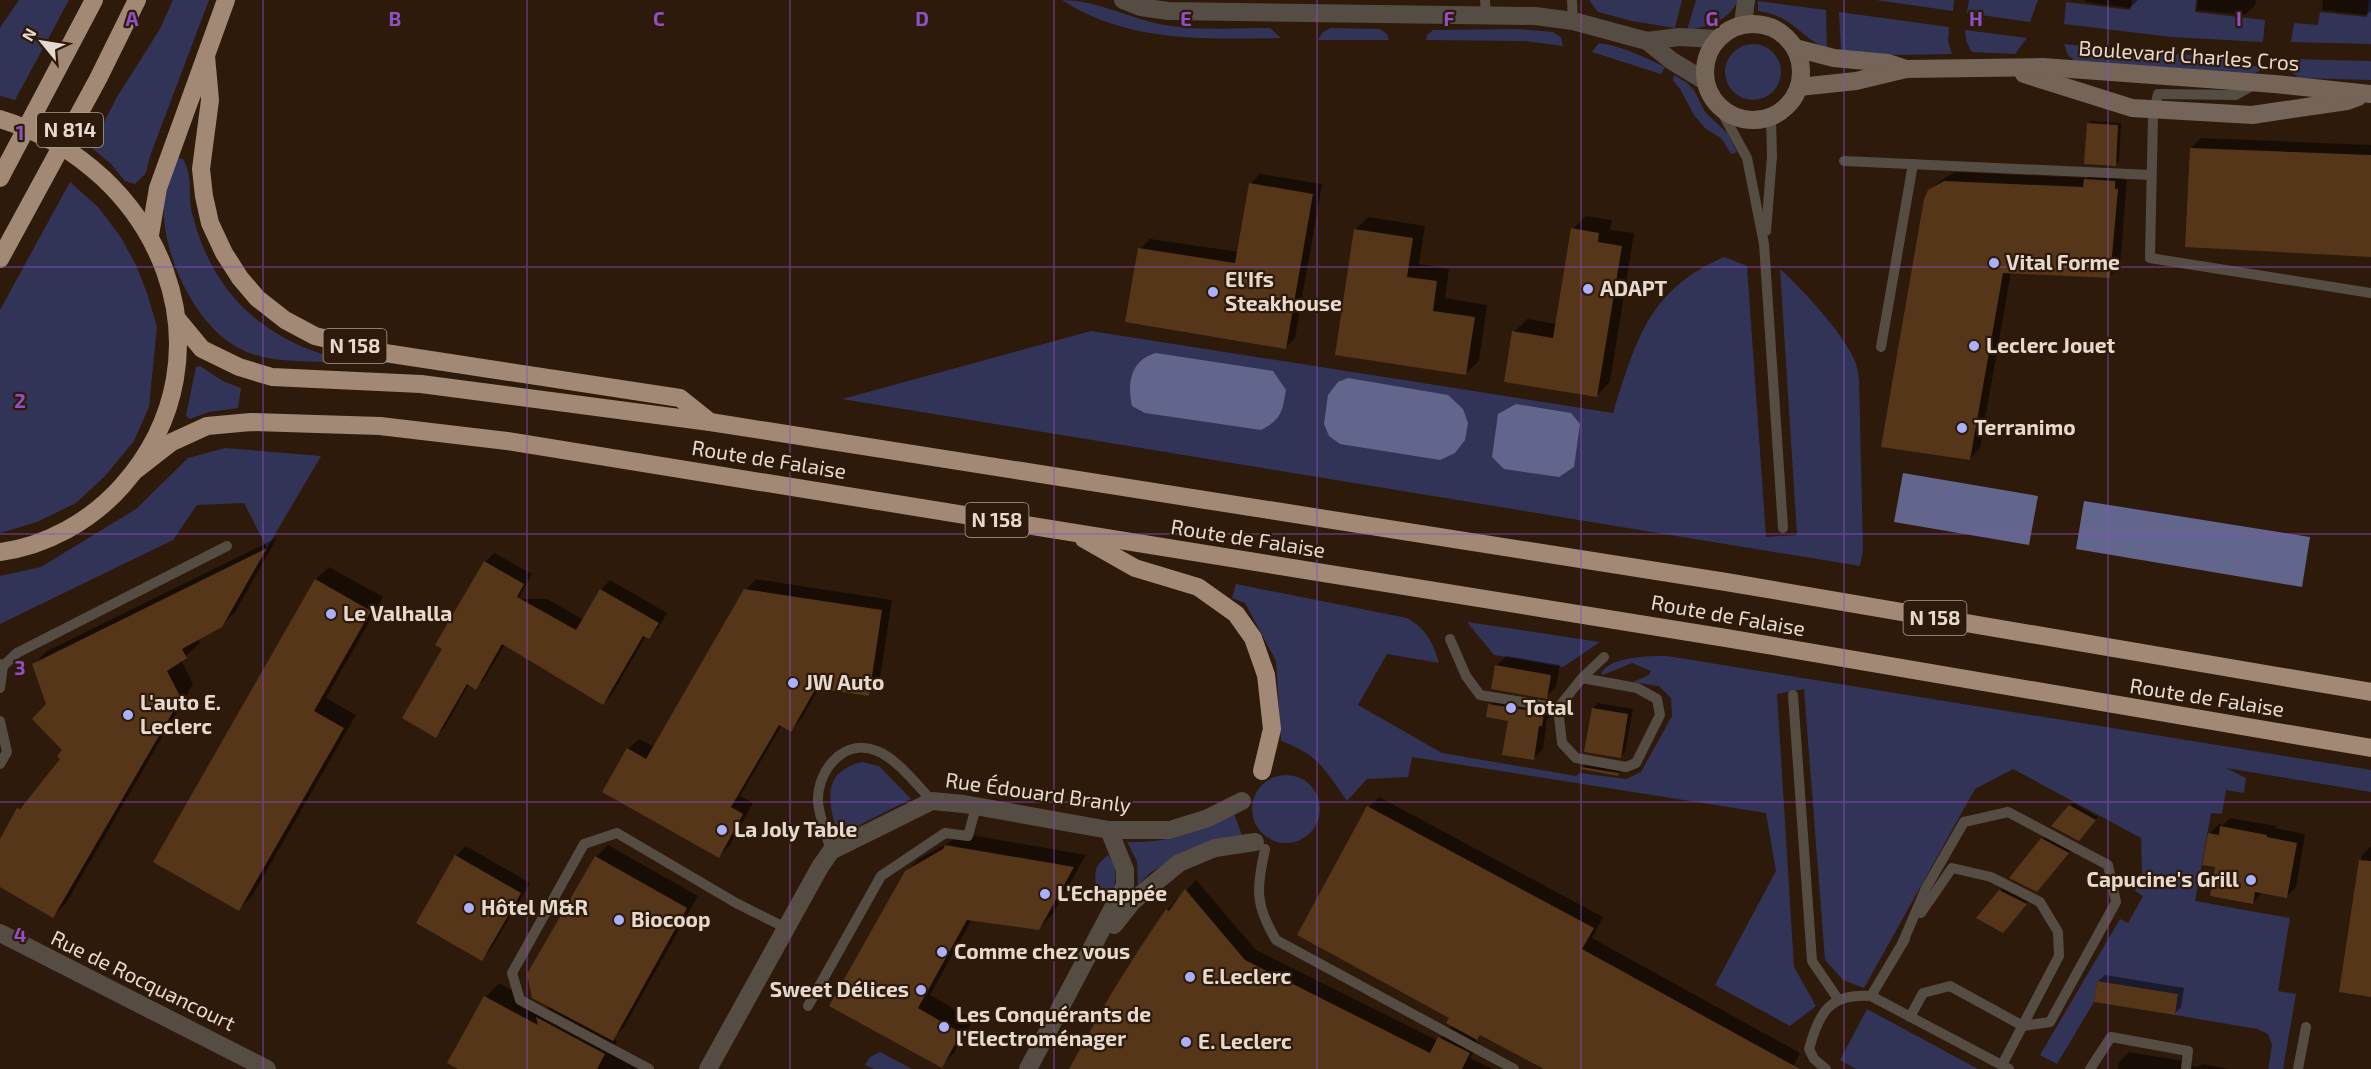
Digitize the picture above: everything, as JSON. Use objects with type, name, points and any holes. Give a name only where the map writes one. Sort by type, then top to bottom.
[{"type":"highway","name":"N 814","points":[[0,178],[94,0]]},
{"type":"highway","name":"N 814","points":[[0,259],[98,79],[137,0]]},
{"type":"highway","points":[[150,235],[158,188],[226,0]]},
{"type":"highway","name":"N 158","points":[[206,56],[210,100],[201,169],[210,223],[224,254],[240,278],[257,298],[285,320],[315,336],[385,353],[680,398],[710,422]]},
{"type":"highway","points":[[0,119],[50,141],[76,156],[107,182],[131,207],[150,235],[169,276],[178,320],[176,373],[162,424],[136,470],[111,498],[81,521],[48,539],[0,552]]},
{"type":"highway","name":"Route de Falaise","points":[[178,320],[202,349],[239,367],[272,377],[421,384],[710,422],[1726,582],[2371,692]]},
{"type":"highway","name":"Route de Falaise","points":[[136,470],[172,442],[207,426],[251,422],[380,426],[507,441],[1726,638],[2366,747]]},
{"type":"highway","name":"N 158","points":[[1072,532],[1135,568],[1198,587],[1236,614],[1253,638],[1266,675],[1272,729],[1262,771]]},
{"type":"street","points":[[1123,0],[1141,7],[1168,5],[1485,8],[1573,21],[1647,41],[1679,37],[1717,39]]},
{"type":"street","points":[[1743,24],[1746,0]]},
{"type":"street","points":[[1758,23],[1773,28],[1786,36],[1795,48],[1801,70],[1799,87],[1793,100],[1771,117],[1744,120],[1731,115],[1719,107],[1710,95],[1705,81],[1704,66],[1708,51],[1729,29],[1743,24],[1758,23]]},
{"type":"street","points":[[1647,41],[1672,61],[1705,81]]},
{"type":"street","name":"Boulevard Charles Cros","points":[[1795,48],[1834,58],[1888,63],[1906,69]]},
{"type":"street","name":"Boulevard Charles Cros","points":[[1799,87],[1856,81],[1906,69],[2043,67],[2369,94]]},
{"type":"street","name":"Boulevard Charles Cros","points":[[2008,68],[2132,108],[2252,115],[2347,101],[2369,94]]},
{"type":"street","name":"Rue Édouard Branly","points":[[831,851],[932,801],[1109,830],[1170,830],[1208,818],[1242,801]]},
{"type":"street","points":[[1028,1069],[1125,885],[1125,870],[1109,830]]},
{"type":"street","points":[[1088,957],[1133,901],[1179,863],[1215,848],[1260,846]]},
{"type":"street","points":[[708,1069],[831,851]]},
{"type":"street","name":"Rue de Rocquancourt","points":[[0,933],[267,1069]]},
{"type":"lane","points":[[1572,0],[1573,21]]},
{"type":"lane","points":[[2257,84],[2236,95],[2158,94],[2154,109],[2150,258],[2371,293]]},
{"type":"lane","points":[[1719,107],[1748,158],[1764,244],[1783,528]]},
{"type":"lane","points":[[1764,244],[1772,156],[1771,117]]},
{"type":"lane","points":[[1844,161],[2151,175]]},
{"type":"lane","points":[[1881,347],[1913,164]]},
{"type":"lane","points":[[0,688],[2,665],[17,653],[227,546]]},
{"type":"lane","points":[[1450,639],[1466,676],[1480,695],[1558,708]]},
{"type":"lane","points":[[1582,678],[1637,688],[1657,699],[1660,715],[1636,763],[1626,767],[1576,758],[1562,743],[1558,708],[1582,678],[1604,657]]},
{"type":"lane","points":[[1793,695],[1812,962],[1838,999]]},
{"type":"lane","points":[[0,721],[7,752],[0,764]]},
{"type":"lane","points":[[831,851],[818,802],[821,777],[830,763],[841,753],[860,748],[877,750],[891,759],[932,801]]},
{"type":"lane","points":[[808,1006],[881,876],[945,833],[968,836],[976,807]]},
{"type":"lane","points":[[1902,944],[1926,888],[1964,822],[2008,812],[2108,865],[2116,902],[2050,1022],[2023,1026],[1950,986],[1923,993],[1910,1017]]},
{"type":"lane","points":[[649,1069],[520,999],[512,973],[585,844],[616,834],[736,903],[786,928]]},
{"type":"lane","points":[[1260,846],[1257,886],[1263,919],[1276,940],[1514,1069]]},
{"type":"lane","points":[[1826,1069],[1814,1059],[1809,1049],[1814,1030],[1826,1011],[1838,999],[1852,995],[1871,996],[2006,1067],[2023,1026],[2059,956],[2058,932],[2040,902],[1991,877],[1952,868],[1933,893],[1871,996]]},
{"type":"lane","points":[[2298,1069],[2306,1027]]},
{"type":"lane","points":[[2090,1069],[2111,1037],[2188,1051],[2186,1069]]},
{"type":"shaded area","points":[[19,0],[69,0],[15,100],[0,96],[0,28]]},
{"type":"shaded area","points":[[173,0],[209,0],[150,156],[146,173],[135,184],[125,181],[111,164],[91,147],[117,97],[160,29]]},
{"type":"shaded area","points":[[1062,0],[1087,3],[1147,21],[1185,28],[1270,28],[1281,38],[1224,39],[1168,36],[1113,24],[1087,14]]},
{"type":"shaded area","points":[[1589,0],[1682,0],[1675,28],[1632,21],[1598,12]]},
{"type":"shaded area","points":[[1696,0],[1738,0],[1729,13],[1717,22],[1687,30]]},
{"type":"shaded area","points":[[1876,0],[1954,0],[1953,11]]},
{"type":"shaded area","points":[[1969,0],[2038,0],[2030,22],[1967,13]]},
{"type":"shaded area","points":[[2132,0],[2196,0],[2195,12],[2265,20],[2263,42],[2171,37],[2064,24],[2066,2],[2130,10]]},
{"type":"shaded area","points":[[2369,0],[2371,0],[2371,44],[2291,42],[2294,23],[2318,25],[2320,12],[2367,17]]},
{"type":"shaded area","points":[[1758,1],[1826,10],[1827,48],[1782,18],[1758,11]]},
{"type":"shaded area","points":[[1839,12],[1949,27],[1948,41],[1952,54],[1897,55],[1841,51]]},
{"type":"shaded area","points":[[1330,28],[1380,29],[1387,34],[1389,40],[1318,40],[1322,33]]},
{"type":"shaded area","points":[[1518,29],[1553,32],[1561,37],[1563,46],[1525,41],[1426,40],[1427,35],[1433,30]]},
{"type":"shaded area","points":[[1965,30],[2027,38],[2015,54],[1972,52],[1966,41]]},
{"type":"shaded area","points":[[1599,43],[1624,49],[1665,67],[1661,74],[1592,52]]},
{"type":"shaded area","points":[[1747,44],[1759,44],[1773,52],[1781,66],[1779,83],[1773,92],[1759,100],[1747,100],[1730,88],[1725,78],[1725,66],[1737,49]]},
{"type":"shaded area","points":[[2064,44],[2164,54],[2249,56],[2248,65],[2262,67],[2258,72],[2248,75],[2078,64],[2068,55]]},
{"type":"shaded area","points":[[2289,59],[2371,61],[2371,80],[2299,78],[2290,71]]},
{"type":"shaded area","points":[[1674,75],[1694,90],[1705,112],[1728,134],[1737,152],[1731,154],[1722,139],[1705,128],[1694,115],[1673,80]]},
{"type":"shaded area","points":[[178,158],[183,159],[188,172],[192,213],[200,239],[223,284],[256,319],[277,334],[300,346],[325,355],[324,362],[275,359],[247,352],[230,343],[214,330],[201,313],[179,275],[166,235],[164,216],[166,194]]},
{"type":"shaded area","points":[[70,182],[98,207],[120,236],[136,265],[147,293],[157,327],[149,407],[134,441],[105,476],[76,503],[37,522],[0,533],[0,310]]},
{"type":"shaded area","points":[[1724,257],[1747,266],[1766,537],[1797,535],[1780,269],[1831,324],[1848,347],[1854,360],[1859,380],[1863,550],[1860,566],[842,399],[1091,331],[1613,413],[1629,363],[1649,320],[1678,285],[1698,270]]},
{"type":"shaded area","points":[[1156,353],[1273,371],[1286,390],[1280,414],[1261,430],[1145,413],[1132,406],[1131,381],[1141,361]]},
{"type":"shaded area","points":[[200,366],[223,381],[241,388],[238,408],[209,412],[190,419],[186,416],[196,367]]},
{"type":"shaded area","points":[[1348,378],[1448,395],[1463,409],[1468,423],[1465,440],[1455,453],[1440,460],[1340,444],[1329,436],[1324,424],[1328,395],[1338,382]]},
{"type":"shaded area","points":[[1516,404],[1571,413],[1580,424],[1574,467],[1559,477],[1504,469],[1492,457],[1498,414]]},
{"type":"shaded area","points":[[225,448],[321,456],[267,548],[244,503],[197,505],[173,540],[0,624],[0,576],[41,567],[136,509],[188,458]]},
{"type":"shaded area","points":[[1903,473],[2038,496],[2029,545],[1894,522]]},
{"type":"shaded area","points":[[2084,501],[2310,537],[2302,587],[2076,549]]},
{"type":"shaded area","points":[[1236,584],[1407,618],[1419,627],[1431,642],[1439,663],[1387,654],[1358,705],[1442,753],[1576,776],[1580,773],[1626,779],[1641,772],[1672,716],[1671,698],[1659,686],[1633,682],[1649,675],[1651,671],[1632,663],[1601,674],[1605,668],[1621,660],[1667,656],[2371,770],[2371,792],[2226,768],[2246,778],[2244,793],[2226,790],[2222,814],[2211,813],[2195,901],[2290,918],[2278,991],[2296,994],[2283,1069],[2268,1069],[2272,1045],[2268,1034],[2257,1029],[2175,1015],[2178,994],[2097,981],[2094,1002],[2057,1064],[2040,1055],[2120,919],[2128,923],[2143,896],[2135,891],[2142,872],[2141,838],[2013,769],[1975,789],[1864,988],[1843,980],[1825,960],[1804,689],[1777,694],[1794,967],[1816,1006],[1790,1026],[1715,985],[1776,871],[1766,813],[1412,757],[1408,777],[1367,779],[1347,801],[1320,764],[1294,746],[1281,741],[1276,661],[1245,603],[1232,598]]},
{"type":"shaded area","points":[[1467,622],[1600,642],[1563,667],[1494,655]]},
{"type":"shaded area","points":[[862,762],[879,766],[911,799],[838,836],[832,812],[831,790],[839,773]]},
{"type":"shaded area","points":[[1279,775],[1293,775],[1305,780],[1315,790],[1320,809],[1315,828],[1305,838],[1293,843],[1279,843],[1267,838],[1257,828],[1252,816],[1252,802],[1257,790],[1267,780]]},
{"type":"shaded area","points":[[1233,811],[1243,838],[1169,861],[1150,873],[1138,885],[1137,861],[1127,842],[1157,841],[1183,835]]},
{"type":"shaded area","points":[[1108,855],[1116,876],[1111,898],[1101,897],[1096,892],[1097,868]]},
{"type":"shaded area","points":[[1867,1009],[1978,1069],[1856,1069],[1840,1060]]},
{"type":"shaded area","points":[[880,1052],[912,1069],[874,1069],[865,1065],[870,1057]]},
{"type":"building","points":[[2087,123],[2118,125],[2116,166],[2084,164]]},
{"type":"building","points":[[2190,148],[2371,155],[2371,257],[2185,247]]},
{"type":"building","points":[[2084,179],[2115,181],[2115,189],[2118,189],[2110,278],[2003,273],[1970,460],[1881,447],[1924,199],[1928,190],[1944,181],[2083,187]]},
{"type":"building","name":"El'Ifs Steakhouse","points":[[1249,183],[1313,194],[1286,349],[1125,322],[1138,248],[1235,263]]},
{"type":"building","name":"ADAPT","points":[[1571,228],[1599,233],[1598,242],[1622,246],[1597,397],[1504,382],[1512,331],[1553,338]]},
{"type":"building","points":[[1354,229],[1413,238],[1407,277],[1437,281],[1433,311],[1475,317],[1466,375],[1335,355]]},
{"type":"building","points":[[267,548],[222,627],[182,649],[187,658],[167,671],[181,698],[53,918],[0,887],[0,839],[17,808],[20,809],[60,759],[57,756],[62,750],[32,719],[46,704],[32,664]]},
{"type":"building","points":[[484,561],[524,584],[517,597],[576,630],[600,589],[659,623],[649,639],[643,636],[603,705],[502,644],[476,690],[467,684],[436,738],[402,718],[442,649],[435,645]]},
{"type":"building","points":[[315,579],[371,611],[314,711],[344,728],[239,911],[153,862]]},
{"type":"building","points":[[744,589],[882,610],[869,696],[816,688],[791,732],[779,725],[731,807],[743,814],[719,858],[602,792],[627,748],[646,759]]},
{"type":"building","points":[[1495,665],[1551,675],[1547,699],[1491,689]]},
{"type":"building","points":[[1488,704],[1544,713],[1542,726],[1539,726],[1534,760],[1502,755],[1508,721],[1486,717]]},
{"type":"building","points":[[1592,708],[1628,714],[1621,758],[1584,752]]},
{"type":"building","points":[[1581,767],[1619,773],[1618,776],[1581,769]]},
{"type":"building","points":[[2069,805],[2096,820],[2079,841],[2051,826]]},
{"type":"building","points":[[1367,806],[1594,928],[1582,949],[1800,1069],[1544,1069],[1480,1035],[1477,1040],[1446,1023],[1449,1018],[1297,935]]},
{"type":"building","name":"Capucine's Grill","points":[[2220,826],[2297,843],[2287,898],[2255,892],[2253,904],[2210,896],[2215,867],[2202,865],[2208,833],[2219,835]]},
{"type":"building","points":[[2041,838],[2069,853],[2037,892],[2009,878]]},
{"type":"building","points":[[945,845],[1074,867],[1039,930],[967,920],[918,1008],[961,1033],[942,1068],[829,1006],[905,871],[943,849]]},
{"type":"building","name":"Hôtel M&R","points":[[455,855],[521,893],[482,961],[416,923]]},
{"type":"building","points":[[595,856],[687,908],[613,1041],[532,998],[527,974]]},
{"type":"building","points":[[2359,860],[2371,861],[2371,997],[2339,992]]},
{"type":"building","name":"E.Leclerc","points":[[1185,889],[1245,960],[1430,1053],[1438,1037],[1470,1053],[1462,1069],[1069,1069],[1138,951],[1166,909],[1169,911]]},
{"type":"building","points":[[1999,890],[2027,904],[2003,933],[1976,918]]},
{"type":"building","points":[[2097,981],[2178,994],[2175,1015],[2094,1002]]},
{"type":"building","points":[[484,996],[538,1025],[536,1017],[605,1054],[597,1069],[458,1069],[447,1063]]},
{"type":"place","name":"Vital Forme","points":[[1994,263]]},
{"type":"place","name":"ADAPT","points":[[1588,289]]},
{"type":"place","name":"El'Ifs Steakhouse","points":[[1213,292]]},
{"type":"place","name":"Leclerc Jouet","points":[[1974,346]]},
{"type":"place","name":"Terranimo","points":[[1962,428]]},
{"type":"place","name":"Le Valhalla","points":[[331,614]]},
{"type":"place","name":"JW Auto","points":[[793,683]]},
{"type":"place","name":"Total","points":[[1511,708]]},
{"type":"place","name":"L'auto E. Leclerc","points":[[128,715]]},
{"type":"place","name":"La Joly Table","points":[[722,830]]},
{"type":"place","name":"Capucine's Grill","points":[[2251,880]]},
{"type":"place","name":"L'Echappée","points":[[1045,894]]},
{"type":"place","name":"Hôtel M&R","points":[[469,908]]},
{"type":"place","name":"Biocoop","points":[[619,920]]},
{"type":"place","name":"Comme chez vous","points":[[942,952]]},
{"type":"place","name":"E.Leclerc","points":[[1190,977]]},
{"type":"place","name":"Sweet Délices","points":[[921,990]]},
{"type":"place","name":"Les Conquérants de l'Electroménager","points":[[944,1027]]},
{"type":"place","name":"E. Leclerc","points":[[1186,1042]]}]
